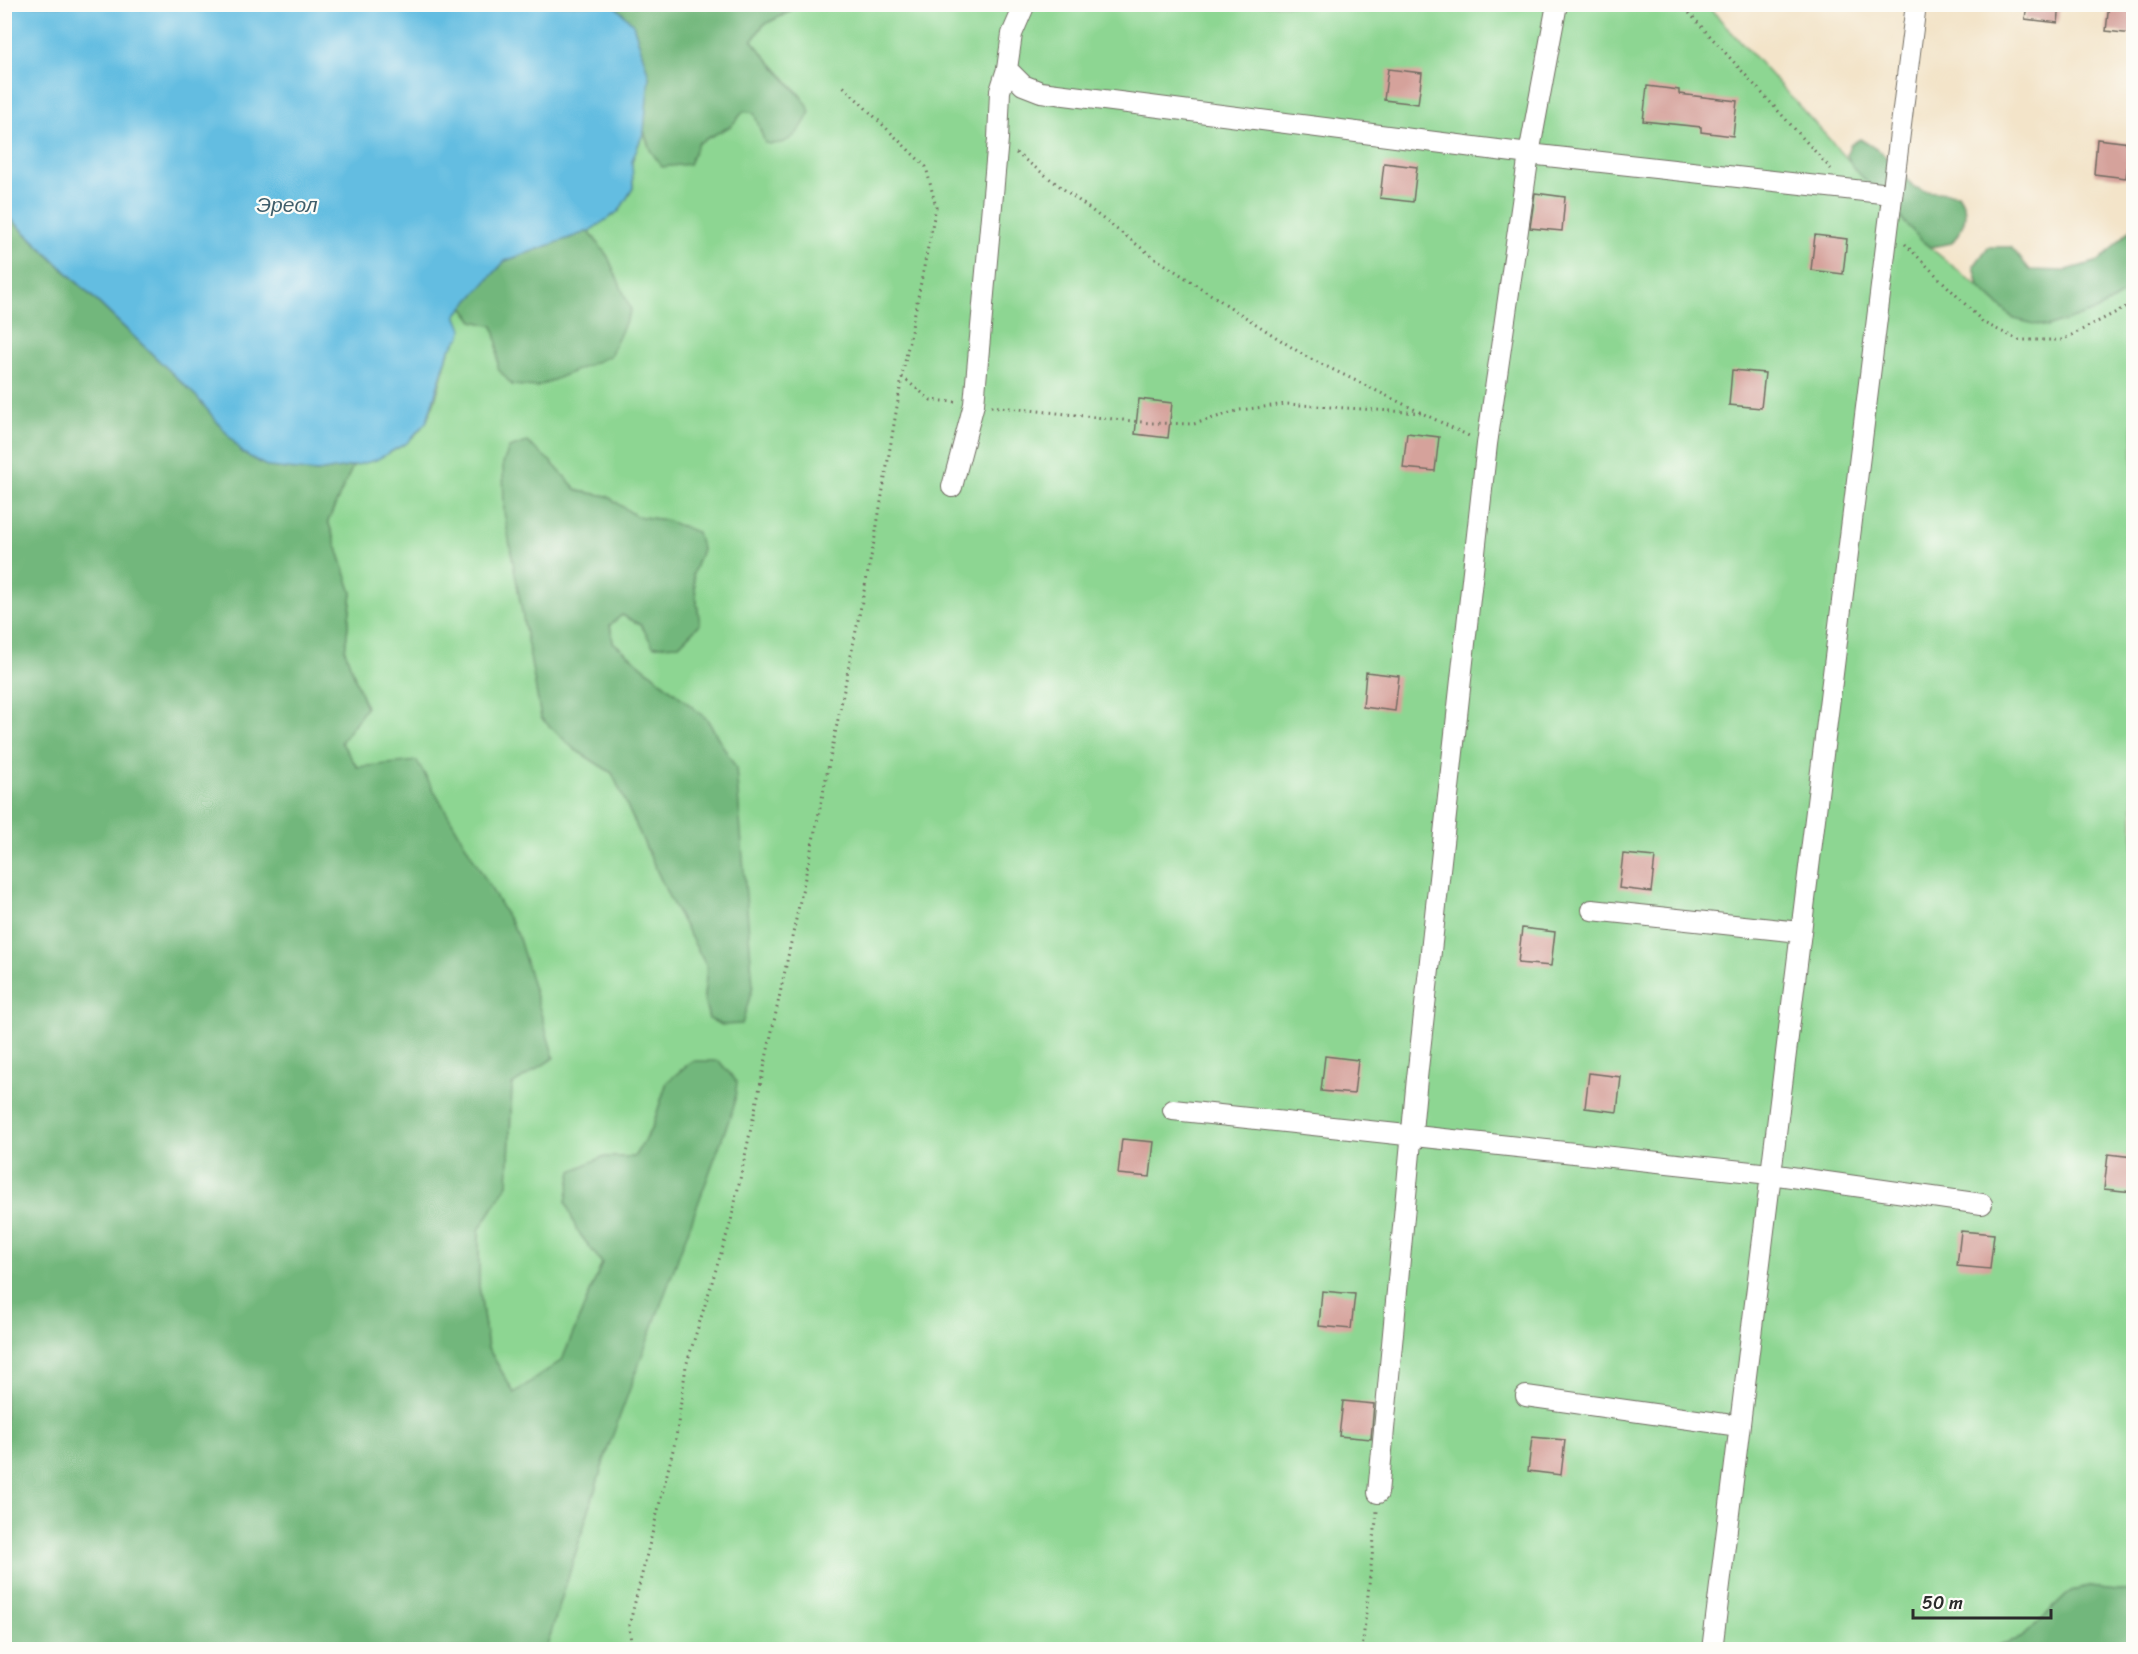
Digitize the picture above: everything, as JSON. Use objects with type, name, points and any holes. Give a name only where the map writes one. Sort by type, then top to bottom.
[{"type":"lane","points":[[952,487],[974,404],[998,139],[1000,91],[1007,69],[1012,34],[1025,4]]},
{"type":"lane","points":[[1378,1493],[1412,1135],[1487,444],[1528,154],[1557,4]]},
{"type":"lane","points":[[1712,1650],[1916,4]]},
{"type":"lane","points":[[1007,69],[1023,85],[1041,92],[1528,154],[1891,194]]},
{"type":"lane","points":[[1592,910],[1800,932]]},
{"type":"lane","points":[[1173,1110],[1770,1174],[1982,1204]]},
{"type":"lane","points":[[1526,1396],[1739,1426]]},
{"type":"path","points":[[632,1650],[629,1626],[676,1438],[686,1366],[731,1221],[817,820],[875,537],[902,377],[936,207],[926,167],[841,84]]},
{"type":"path","points":[[998,139],[1152,256],[1305,356],[1487,444]]},
{"type":"path","points":[[2062,340],[2133,303]]},
{"type":"path","points":[[902,377],[931,400],[1151,423],[1194,424],[1240,410],[1286,404],[1424,413]]},
{"type":"path","points":[[1362,1650],[1378,1493]]},
{"type":"green space","points":[[614,5],[794,5],[790,11],[763,25],[752,41],[807,104],[810,112],[803,126],[793,137],[781,143],[765,143],[754,113],[744,111],[731,126],[698,143],[689,164],[662,167],[650,150],[644,131],[649,76],[633,24]]},
{"type":"green space","points":[[794,5],[1707,5],[1923,242],[1979,287],[2014,319],[2098,310],[2133,288],[2133,1592],[2090,1587],[2071,1591],[2022,1638],[1984,1650],[546,1649],[607,1451],[667,1082],[652,1128],[634,1157],[602,1157],[576,1229],[602,1263],[562,1361],[514,1393],[488,1348],[479,1286],[479,1230],[508,1184],[512,1085],[357,767],[341,742],[366,708],[345,651],[352,593],[328,521],[353,466],[374,460],[404,445],[426,421],[436,398],[448,355],[461,335],[456,315],[463,307],[473,321],[493,325],[497,341],[498,369],[537,387],[564,375],[608,257],[589,231],[619,211],[633,188],[632,161],[644,131],[650,150],[689,164],[698,143],[731,126],[744,111],[754,113],[801,96],[752,41],[763,25],[790,12]],"holes":[[[550,461],[578,491],[607,496],[636,516],[665,520],[702,549],[693,574],[700,624],[679,645],[654,646],[641,625],[622,615],[610,625],[613,642],[707,719],[709,1019],[704,997],[707,967],[668,895],[612,773],[574,749]]]},
{"type":"green space","points":[[1860,139],[1881,152],[1914,187],[1925,191],[1958,194],[1965,213],[1963,225],[1952,243],[1931,247],[1923,242],[1852,166],[1847,155],[1850,145]]},
{"type":"green space","points":[[4,213],[196,396],[243,453],[268,467],[317,472],[353,466],[328,521],[352,593],[345,651],[366,708],[341,742],[357,767],[417,761],[518,935],[554,1058],[512,1085],[508,1184],[479,1230],[479,1286],[488,1348],[514,1393],[562,1360],[602,1263],[576,1229],[566,1202],[572,1171],[602,1157],[634,1157],[652,1128],[667,1082],[692,1061],[719,1061],[737,1082],[734,1106],[607,1451],[546,1649],[5,1649]]},
{"type":"green space","points":[[2133,227],[2133,288],[2098,310],[2047,327],[2014,319],[1979,287],[1974,266],[1988,247],[2011,247],[2030,270],[2063,271],[2099,261]]},
{"type":"green space","points":[[589,231],[608,257],[631,310],[610,356],[537,387],[512,385],[498,369],[497,341],[493,326],[473,321],[463,307],[505,261]]},
{"type":"green space","points":[[527,442],[550,461],[578,491],[607,496],[636,516],[665,520],[697,532],[702,549],[693,574],[700,624],[679,645],[653,646],[641,625],[622,615],[610,625],[613,642],[707,719],[736,768],[753,986],[742,1024],[722,1025],[709,1019],[704,997],[707,967],[668,895],[612,773],[574,749],[541,718],[504,512],[503,463],[509,448]]},
{"type":"green space","points":[[2090,1587],[2133,1592],[2133,1649],[1984,1649],[2022,1638],[2071,1591]]},
{"type":"water","name":"Эреол","points":[[4,5],[614,5],[633,24],[649,76],[644,131],[632,161],[633,188],[619,211],[589,231],[505,261],[456,315],[462,329],[461,336],[449,350],[427,421],[407,443],[376,460],[353,466],[317,472],[268,467],[243,453],[196,396],[5,213]]},
{"type":"building","points":[[2027,4],[2060,4],[2058,23],[2025,19]]},
{"type":"building","points":[[2109,4],[2133,4],[2133,34],[2106,31]]},
{"type":"building","points":[[1388,69],[1422,73],[1418,104],[1384,100]]},
{"type":"building","points":[[1647,86],[1679,90],[1679,94],[1737,101],[1733,136],[1701,132],[1701,127],[1643,121]]},
{"type":"building","points":[[2097,139],[2130,143],[2126,178],[2094,174]]},
{"type":"building","points":[[1384,163],[1417,167],[1413,202],[1380,198]]},
{"type":"building","points":[[1535,193],[1565,197],[1562,231],[1530,228]]},
{"type":"building","points":[[1815,235],[1847,239],[1843,274],[1811,270]]},
{"type":"building","points":[[1732,370],[1765,373],[1761,408],[1729,405]]},
{"type":"building","points":[[1139,399],[1172,403],[1168,438],[1135,434]]},
{"type":"building","points":[[1407,433],[1439,437],[1435,471],[1403,468]]},
{"type":"building","points":[[1366,672],[1399,676],[1395,711],[1363,707]]},
{"type":"building","points":[[1623,854],[1655,857],[1651,892],[1619,888]]},
{"type":"building","points":[[1522,928],[1555,932],[1551,966],[1518,963]]},
{"type":"building","points":[[1325,1056],[1358,1060],[1354,1094],[1321,1091]]},
{"type":"building","points":[[1589,1073],[1621,1077],[1617,1112],[1585,1108]]},
{"type":"building","points":[[1122,1139],[1154,1142],[1150,1177],[1118,1174]]},
{"type":"building","points":[[2108,1154],[2133,1157],[2133,1192],[2104,1189]]},
{"type":"building","points":[[1961,1231],[1994,1234],[1990,1269],[1957,1266]]},
{"type":"building","points":[[1322,1291],[1355,1294],[1351,1329],[1319,1326]]},
{"type":"building","points":[[1343,1401],[1374,1404],[1371,1439],[1339,1436]]},
{"type":"building","points":[[1532,1437],[1565,1440],[1561,1475],[1528,1471]]}]
